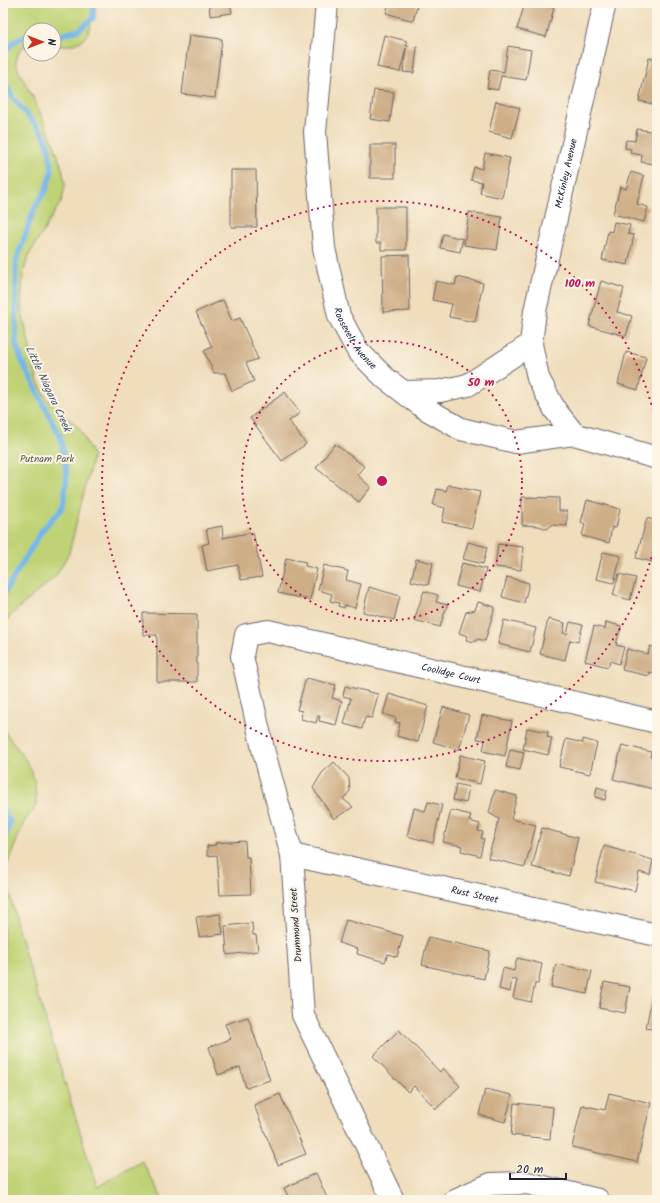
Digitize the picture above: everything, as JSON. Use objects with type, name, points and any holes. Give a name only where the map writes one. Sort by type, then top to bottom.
[{"type":"street","name":"Roosevelt Avenue","points":[[327,3],[315,132],[324,248],[339,316],[358,350],[385,378],[423,407],[461,429],[516,442],[574,434],[657,458]]},
{"type":"street","name":"McKinley Avenue","points":[[574,434],[554,410],[538,378],[531,344],[535,311],[605,3]]},
{"type":"street","points":[[404,392],[440,391],[468,385],[531,344]]},
{"type":"street","name":"Coolidge Court","points":[[246,636],[268,631],[657,722]]},
{"type":"street","name":"Drummond Street","points":[[246,636],[242,656],[263,749],[292,855],[303,1015],[393,1200]]},
{"type":"street","name":"Rust Street","points":[[292,855],[657,935]]},
{"type":"street","points":[[455,1200],[491,1184],[527,1183],[598,1200]]},
{"type":"green space","name":"Putnam Park","points":[[3,3],[94,3],[89,31],[81,41],[74,44],[62,45],[62,22],[22,22],[22,48],[19,51],[16,62],[19,72],[34,99],[54,144],[62,168],[65,185],[62,200],[29,255],[23,274],[21,307],[37,380],[47,399],[79,428],[93,456],[69,553],[56,576],[12,614],[3,624]]},
{"type":"green space","points":[[3,728],[25,759],[32,772],[36,789],[36,807],[25,820],[5,870],[17,927],[97,1187],[142,1161],[163,1200],[3,1200]]},
{"type":"building","points":[[209,3],[230,3],[232,13],[210,16]]},
{"type":"building","points":[[389,3],[418,3],[413,21],[386,13]]},
{"type":"building","points":[[525,3],[535,3],[554,8],[546,37],[517,29]]},
{"type":"building","points":[[189,35],[222,39],[215,98],[182,94]]},
{"type":"building","points":[[384,35],[407,41],[406,46],[417,47],[414,73],[403,72],[406,48],[400,72],[377,67]]},
{"type":"building","points":[[508,46],[531,50],[526,80],[501,76],[498,90],[487,88],[490,70],[504,72]]},
{"type":"building","points":[[649,58],[657,59],[657,105],[639,101]]},
{"type":"building","points":[[374,90],[394,92],[390,122],[370,119]]},
{"type":"building","points":[[496,101],[520,108],[512,138],[489,132]]},
{"type":"building","points":[[637,129],[657,132],[657,153],[654,164],[641,162],[642,155],[630,153],[631,149],[625,148],[626,140],[635,141]]},
{"type":"building","points":[[370,145],[395,145],[395,178],[370,178]]},
{"type":"building","points":[[485,153],[510,158],[502,198],[480,193],[482,182],[471,180],[474,167],[482,169]]},
{"type":"building","points":[[231,170],[256,170],[257,227],[231,227]]},
{"type":"building","points":[[631,172],[644,176],[637,204],[648,207],[644,222],[613,214],[620,187],[626,189]]},
{"type":"building","points":[[376,207],[406,207],[406,250],[381,250],[381,243],[376,243]]},
{"type":"building","points":[[469,212],[502,217],[497,250],[464,245]]},
{"type":"building","points":[[614,222],[630,225],[628,234],[634,235],[628,265],[602,260],[608,231],[612,232]]},
{"type":"building","points":[[443,234],[463,239],[460,252],[440,248]]},
{"type":"building","points":[[409,255],[410,311],[383,312],[382,256]]},
{"type":"building","points":[[457,277],[483,283],[475,322],[449,317],[452,304],[432,300],[436,281],[455,285]]},
{"type":"building","points":[[601,281],[624,288],[617,312],[632,316],[626,336],[589,326]]},
{"type":"building","points":[[223,300],[232,321],[240,318],[258,359],[246,363],[254,381],[232,391],[225,373],[214,373],[204,351],[212,347],[196,312]]},
{"type":"building","points":[[626,352],[646,357],[638,390],[618,384]]},
{"type":"building","points":[[285,392],[300,413],[289,421],[306,444],[282,461],[250,418]]},
{"type":"building","points":[[335,444],[364,466],[357,475],[371,487],[359,502],[316,468]]},
{"type":"building","points":[[448,485],[480,492],[472,528],[442,522],[445,508],[433,505],[437,489],[446,491]]},
{"type":"building","points":[[522,497],[559,498],[559,511],[567,511],[567,526],[552,525],[547,529],[539,526],[522,525]]},
{"type":"building","points":[[587,500],[620,509],[616,528],[612,527],[609,543],[582,536],[585,524],[581,522]]},
{"type":"building","points":[[655,514],[657,514],[657,563],[636,558],[647,518],[653,520]]},
{"type":"building","points":[[222,526],[223,538],[253,532],[262,577],[241,580],[238,565],[207,571],[202,545],[209,543],[206,529]]},
{"type":"building","points":[[468,542],[487,547],[483,564],[463,559]]},
{"type":"building","points":[[498,544],[523,547],[521,570],[495,567]]},
{"type":"building","points":[[603,552],[621,556],[614,583],[596,579]]},
{"type":"building","points":[[286,558],[306,562],[305,566],[317,569],[310,600],[278,593]]},
{"type":"building","points":[[416,559],[433,563],[428,585],[411,581]]},
{"type":"building","points":[[462,563],[486,569],[480,592],[456,586]]},
{"type":"building","points":[[324,565],[348,571],[346,580],[361,584],[355,608],[345,605],[344,608],[338,606],[339,603],[330,601],[332,594],[318,590]]},
{"type":"building","points":[[619,574],[636,578],[630,600],[613,595]]},
{"type":"building","points":[[507,577],[529,583],[524,603],[502,597]]},
{"type":"building","points":[[369,587],[400,596],[394,620],[363,612]]},
{"type":"building","points":[[424,591],[438,595],[436,602],[447,605],[440,627],[414,620]]},
{"type":"building","points":[[478,602],[495,607],[485,641],[478,639],[474,642],[466,640],[468,636],[459,633],[466,612],[475,610]]},
{"type":"building","points":[[143,613],[197,614],[197,682],[157,682],[157,635],[143,635]]},
{"type":"building","points":[[548,619],[565,623],[563,633],[567,634],[570,622],[583,625],[578,642],[570,640],[565,660],[540,654]]},
{"type":"building","points":[[504,620],[536,628],[530,652],[498,644]]},
{"type":"building","points":[[606,622],[621,626],[616,645],[624,647],[619,664],[610,661],[608,667],[585,661],[594,626],[605,629]]},
{"type":"building","points":[[650,646],[657,648],[657,678],[655,677],[656,674],[650,672],[649,676],[622,670],[627,649],[648,654]]},
{"type":"building","points":[[306,678],[336,685],[332,698],[342,701],[336,725],[319,721],[320,716],[318,716],[316,723],[301,719],[302,711],[297,710]]},
{"type":"building","points":[[345,686],[378,694],[372,718],[365,717],[362,729],[344,724],[351,698],[343,696]]},
{"type":"building","points":[[389,694],[428,706],[418,742],[397,736],[400,723],[395,722],[396,718],[383,714]]},
{"type":"building","points":[[443,707],[469,715],[459,750],[433,742]]},
{"type":"building","points":[[482,715],[512,721],[505,756],[483,751],[485,740],[477,739]]},
{"type":"building","points":[[527,728],[548,732],[547,737],[552,738],[548,755],[523,749]]},
{"type":"building","points":[[566,739],[583,743],[583,739],[597,743],[590,774],[559,767]]},
{"type":"building","points":[[622,745],[651,752],[650,757],[657,759],[657,790],[613,779]]},
{"type":"building","points":[[510,749],[524,752],[520,770],[506,767]]},
{"type":"building","points":[[460,755],[485,761],[480,784],[455,778]]},
{"type":"building","points":[[334,762],[349,778],[350,791],[343,799],[353,807],[334,819],[313,788],[322,773]]},
{"type":"building","points":[[456,784],[469,787],[466,803],[453,800]]},
{"type":"building","points":[[597,787],[607,790],[605,800],[595,797]]},
{"type":"building","points":[[495,790],[517,796],[511,819],[536,825],[525,867],[488,858],[499,819],[489,813]]},
{"type":"building","points":[[428,802],[442,805],[433,843],[407,836],[414,808],[425,811]]},
{"type":"building","points":[[451,810],[471,815],[469,821],[480,824],[478,831],[483,832],[481,838],[484,839],[480,856],[461,851],[462,846],[443,842]]},
{"type":"building","points":[[542,828],[578,838],[569,876],[532,867]]},
{"type":"building","points":[[245,841],[246,857],[249,857],[251,894],[220,895],[217,855],[207,856],[207,846],[216,845],[215,843]]},
{"type":"building","points":[[604,846],[653,860],[650,875],[639,872],[635,891],[595,882]]},
{"type":"building","points":[[220,914],[223,934],[199,937],[196,917]]},
{"type":"building","points":[[346,920],[403,936],[397,957],[388,954],[385,962],[357,954],[358,949],[339,943]]},
{"type":"building","points":[[252,923],[253,935],[256,935],[258,951],[227,955],[225,926]]},
{"type":"building","points":[[428,937],[490,951],[484,979],[422,965]]},
{"type":"building","points":[[517,958],[542,964],[538,984],[535,984],[531,1002],[513,998],[517,980],[512,979],[510,992],[499,989],[503,968],[514,971]]},
{"type":"building","points":[[556,964],[592,971],[587,994],[551,987]]},
{"type":"building","points":[[604,982],[630,987],[625,1013],[599,1008]]},
{"type":"building","points":[[652,996],[657,997],[657,1030],[646,1028]]},
{"type":"building","points":[[248,1017],[270,1080],[246,1088],[240,1067],[218,1075],[209,1047],[231,1039],[225,1024]]},
{"type":"building","points":[[399,1030],[440,1072],[443,1068],[460,1086],[436,1109],[414,1086],[408,1092],[373,1056]]},
{"type":"building","points":[[485,1089],[512,1095],[505,1122],[479,1115]]},
{"type":"building","points":[[609,1093],[651,1103],[637,1162],[572,1147],[582,1105],[605,1110]]},
{"type":"building","points":[[280,1094],[306,1154],[278,1165],[254,1105]]},
{"type":"building","points":[[514,1103],[553,1107],[550,1139],[511,1135]]},
{"type":"building","points":[[316,1173],[328,1200],[290,1200],[284,1188]]},
{"type":"waterway","name":"Little Niagara Creek","points":[[62,35],[79,30],[93,18],[94,3]]},
{"type":"waterway","name":"Little Niagara Creek","points":[[3,58],[10,46],[22,38]]},
{"type":"waterway","name":"Little Niagara Creek","points":[[3,74],[5,83],[13,98],[44,135],[49,149],[52,170],[46,190],[34,209],[16,262],[16,344],[22,361],[61,439],[67,476],[63,507],[43,529],[3,595]]},
{"type":"waterway","name":"Little Niagara Creek","points":[[3,809],[10,822],[3,844]]}]
